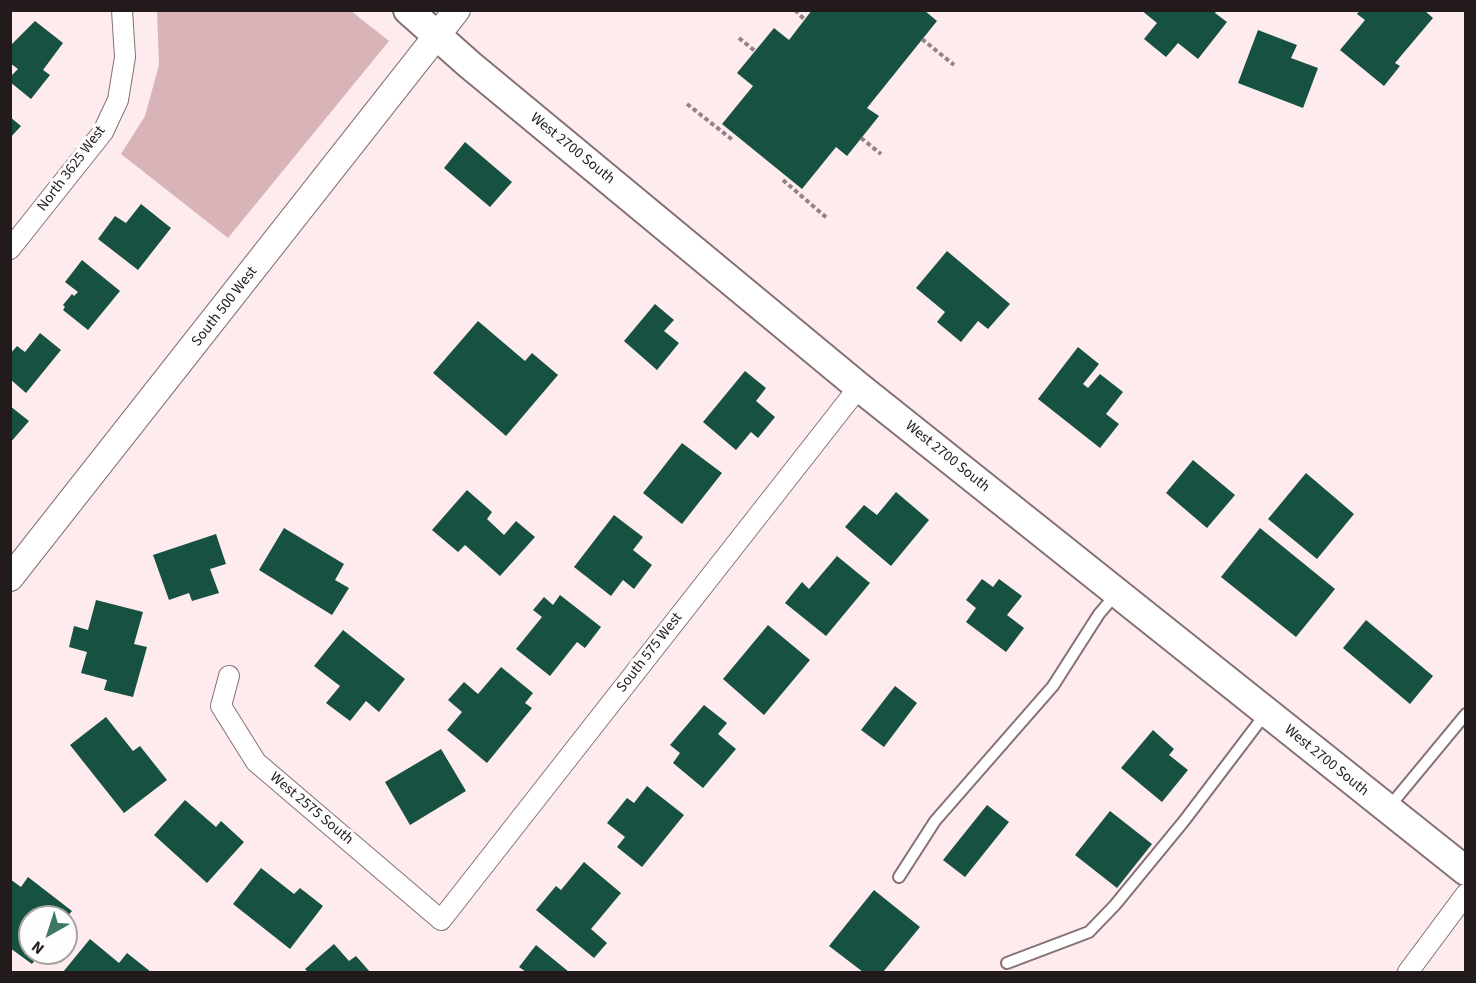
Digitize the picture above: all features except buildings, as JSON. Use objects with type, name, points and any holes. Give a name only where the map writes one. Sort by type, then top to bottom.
[{"type":"main road","name":"West 2700 South","points":[[408,10],[479,72],[859,387],[1466,871]]},
{"type":"street","name":"North 3625 West","points":[[10,249],[103,132],[118,100],[125,57],[122,10]]},
{"type":"street","name":"South 500 West","points":[[10,578],[457,10]]},
{"type":"street","name":"South 575 West","points":[[441,920],[859,387]]},
{"type":"street","name":"West 2575 South","points":[[229,676],[221,706],[256,762],[441,920]]},
{"type":"street","points":[[1409,972],[1466,894]]},
{"type":"lane","points":[[899,877],[935,822],[1053,686],[1100,614],[1117,593]]},
{"type":"lane","points":[[1007,963],[1089,932],[1115,905],[1184,821],[1266,713]]},
{"type":"lane","points":[[1387,810],[1466,714]]},
{"type":"path","points":[[795,10],[805,20]]},
{"type":"path","points":[[739,38],[755,51]]},
{"type":"path","points":[[922,39],[954,65]]},
{"type":"path","points":[[687,104],[734,141]]},
{"type":"path","points":[[861,138],[881,154]]},
{"type":"path","points":[[783,180],[828,219]]},
{"type":"shaded area","points":[[157,11],[351,11],[389,41],[228,238],[121,154],[145,116],[159,65]]}]
